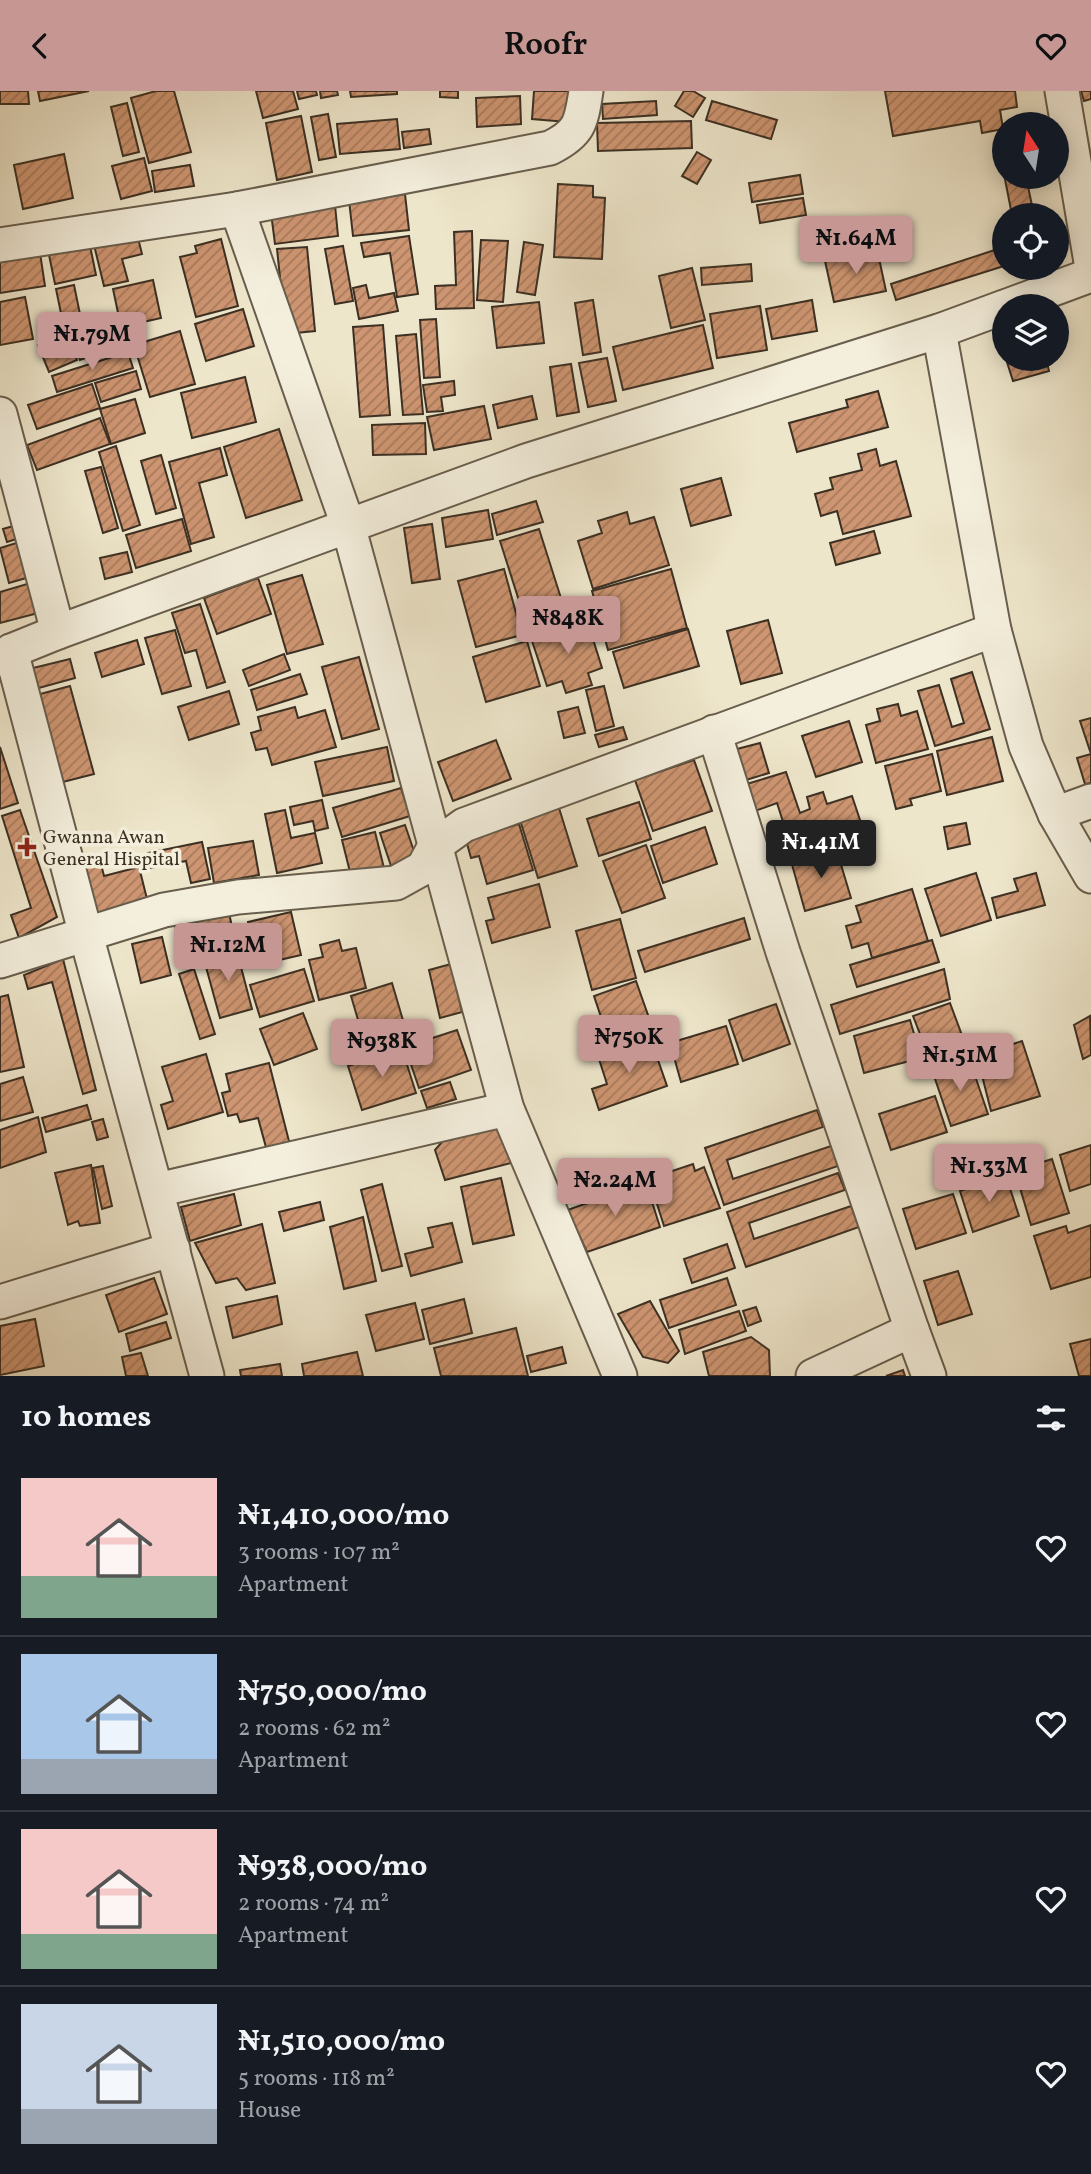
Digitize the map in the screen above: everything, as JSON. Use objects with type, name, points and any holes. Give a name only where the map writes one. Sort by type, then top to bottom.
[{"type":"street","points":[[0,244],[237,209],[550,148],[568,139],[582,120],[586,91]]},
{"type":"street","points":[[1062,91],[1091,262]]},
{"type":"street","points":[[237,209],[348,525],[507,1109],[620,1376]]},
{"type":"street","points":[[1041,294],[1091,275]]},
{"type":"street","points":[[207,1376],[6,655],[58,632],[526,461],[992,312]]},
{"type":"street","points":[[939,331],[994,630],[1026,746],[1055,814],[1091,876]]},
{"type":"street","points":[[0,414],[58,632]]},
{"type":"street","points":[[0,961],[164,910],[238,897],[396,883],[423,869],[435,846],[464,825],[994,630]]},
{"type":"street","points":[[714,732],[783,952],[929,1376]]},
{"type":"street","points":[[1055,814],[1091,801]]},
{"type":"street","points":[[157,1190],[507,1109]]},
{"type":"street","points":[[0,1302],[173,1249]]},
{"type":"street","points":[[813,1376],[912,1330]]},
{"type":"building","points":[[0,91],[28,91],[29,104],[0,104]]},
{"type":"building","points":[[38,91],[89,91],[40,101]]},
{"type":"building","points":[[156,91],[174,91],[191,152],[149,163],[131,98]]},
{"type":"building","points":[[256,91],[293,91],[298,109],[263,118]]},
{"type":"building","points":[[297,91],[316,91],[317,95],[299,99]]},
{"type":"building","points":[[320,91],[337,91],[338,95],[321,98]]},
{"type":"building","points":[[350,91],[397,91],[397,94],[351,97]]},
{"type":"building","points":[[440,91],[458,91],[458,98],[440,97]]},
{"type":"building","points":[[534,91],[570,91],[567,122],[532,119]]},
{"type":"building","points":[[684,91],[693,91],[705,98],[693,117],[675,106]]},
{"type":"building","points":[[885,91],[1015,91],[1017,107],[992,112],[992,131],[982,133],[980,121],[893,136]]},
{"type":"building","points":[[1081,91],[1091,91],[1091,99],[1084,101]]},
{"type":"building","points":[[520,96],[521,124],[477,127],[476,98]]},
{"type":"building","points":[[656,101],[657,115],[603,119],[602,104]]},
{"type":"building","points":[[712,101],[777,120],[771,139],[706,120]]},
{"type":"building","points":[[127,103],[139,152],[123,156],[111,107]]},
{"type":"building","points":[[328,114],[336,157],[319,160],[311,117]]},
{"type":"building","points":[[301,116],[312,172],[277,180],[266,123]]},
{"type":"building","points":[[397,119],[400,149],[340,154],[337,124]]},
{"type":"building","points":[[691,121],[692,148],[598,151],[597,123]]},
{"type":"building","points":[[429,129],[431,144],[404,148],[402,132]]},
{"type":"building","points":[[697,152],[711,160],[697,184],[682,176]]},
{"type":"building","points":[[64,154],[73,198],[23,209],[14,165]]},
{"type":"building","points":[[144,158],[152,191],[121,199],[112,166]]},
{"type":"building","points":[[190,165],[194,186],[155,192],[152,171]]},
{"type":"building","points":[[800,175],[803,194],[752,202],[749,183]]},
{"type":"building","points":[[558,184],[593,186],[593,197],[605,198],[602,259],[554,257]]},
{"type":"building","points":[[1007,189],[1029,189],[1031,203],[1010,203]]},
{"type":"building","points":[[405,194],[409,230],[353,236],[349,200]]},
{"type":"building","points":[[803,198],[806,215],[760,223],[757,205]]},
{"type":"building","points":[[335,205],[338,236],[275,244],[271,213]]},
{"type":"building","points":[[472,231],[474,308],[436,309],[435,286],[456,285],[454,232]]},
{"type":"building","points":[[137,234],[142,254],[122,259],[128,281],[104,286],[94,245]]},
{"type":"building","points":[[409,236],[418,294],[397,297],[390,253],[364,257],[361,243]]},
{"type":"building","points":[[221,239],[238,306],[196,317],[180,257],[197,253],[195,246]]},
{"type":"building","points":[[481,240],[508,241],[503,302],[477,300]]},
{"type":"building","points":[[89,241],[96,275],[55,284],[48,250]]},
{"type":"building","points":[[524,242],[543,245],[535,295],[517,292]]},
{"type":"building","points":[[343,246],[353,301],[335,304],[325,249]]},
{"type":"building","points":[[307,247],[315,331],[286,334],[277,249]]},
{"type":"building","points":[[877,249],[886,291],[834,302],[825,261]]},
{"type":"building","points":[[992,251],[992,270],[896,300],[891,284]]},
{"type":"building","points":[[40,253],[45,286],[0,293],[0,259]]},
{"type":"building","points":[[751,264],[752,281],[702,285],[701,268]]},
{"type":"building","points":[[692,268],[705,320],[671,328],[659,276]]},
{"type":"building","points":[[153,280],[161,318],[121,327],[113,289]]},
{"type":"building","points":[[74,285],[81,319],[63,323],[56,289]]},
{"type":"building","points":[[366,285],[369,298],[394,293],[398,311],[359,319],[353,288]]},
{"type":"building","points":[[25,297],[33,339],[0,345],[0,302]]},
{"type":"building","points":[[593,300],[601,352],[583,355],[575,303]]},
{"type":"building","points":[[812,300],[817,331],[772,339],[766,309]]},
{"type":"building","points":[[539,302],[544,343],[497,348],[492,307]]},
{"type":"building","points":[[760,306],[767,350],[717,358],[710,314]]},
{"type":"building","points":[[243,309],[254,346],[206,361],[195,324]]},
{"type":"building","points":[[109,319],[119,346],[80,360],[70,333]]},
{"type":"building","points":[[436,319],[440,377],[424,378],[420,320]]},
{"type":"building","points":[[383,325],[390,415],[360,417],[353,327]]},
{"type":"building","points":[[703,325],[713,368],[623,390],[613,347]]},
{"type":"building","points":[[180,331],[195,384],[150,397],[134,345]]},
{"type":"building","points":[[66,334],[77,360],[49,372],[38,345]]},
{"type":"building","points":[[416,334],[423,414],[403,415],[396,336]]},
{"type":"building","points":[[128,352],[133,368],[57,392],[52,376]]},
{"type":"building","points":[[607,358],[616,401],[588,407],[579,363]]},
{"type":"building","points":[[571,364],[579,412],[557,416],[550,367]]},
{"type":"building","points":[[136,371],[141,389],[101,402],[95,383]]},
{"type":"building","points":[[1010,371],[1049,371],[1013,381]]},
{"type":"building","points":[[245,377],[256,422],[192,438],[181,393]]},
{"type":"building","points":[[454,381],[455,395],[441,397],[443,411],[427,412],[423,385]]},
{"type":"building","points":[[92,384],[100,408],[37,429],[28,405]]},
{"type":"building","points":[[878,391],[888,427],[797,452],[789,423],[848,407],[846,400]]},
{"type":"building","points":[[532,396],[537,419],[498,428],[493,405]]},
{"type":"building","points":[[135,399],[145,433],[111,444],[100,409]]},
{"type":"building","points":[[484,406],[491,439],[434,450],[427,417]]},
{"type":"building","points":[[100,418],[110,444],[37,470],[27,445]]},
{"type":"building","points":[[425,423],[426,454],[373,455],[372,425]]},
{"type":"building","points":[[279,429],[302,500],[246,518],[224,447]]},
{"type":"building","points":[[116,446],[140,525],[123,531],[99,452]]},
{"type":"building","points":[[220,448],[227,475],[199,483],[214,537],[191,544],[169,462]]},
{"type":"building","points":[[876,449],[880,466],[896,461],[911,516],[843,534],[837,511],[821,516],[815,494],[833,489],[830,478],[862,470],[858,454]]},
{"type":"building","points":[[161,455],[176,508],[156,514],[141,461]]},
{"type":"building","points":[[101,467],[118,528],[103,533],[85,471]]},
{"type":"building","points":[[721,478],[731,515],[691,526],[681,489]]},
{"type":"building","points":[[536,501],[543,522],[497,535],[492,514]]},
{"type":"building","points":[[488,510],[493,539],[446,547],[442,518]]},
{"type":"building","points":[[627,512],[630,524],[654,517],[669,565],[593,589],[578,541],[602,533],[598,521]]},
{"type":"building","points":[[182,519],[191,551],[136,568],[126,535]]},
{"type":"building","points":[[20,524],[23,537],[7,542],[3,529]]},
{"type":"building","points":[[432,524],[440,579],[412,583],[404,528]]},
{"type":"building","points":[[539,529],[567,617],[528,629],[500,541]]},
{"type":"building","points":[[874,531],[880,553],[836,565],[830,543]]},
{"type":"building","points":[[23,541],[33,576],[9,583],[0,548]]},
{"type":"building","points":[[127,552],[132,572],[105,579],[100,558]]},
{"type":"building","points":[[504,569],[522,635],[476,647],[458,581]]},
{"type":"building","points":[[671,569],[687,628],[608,650],[592,591]]},
{"type":"building","points":[[302,575],[323,644],[287,654],[267,585]]},
{"type":"building","points":[[258,578],[271,614],[217,634],[204,598]]},
{"type":"building","points":[[34,582],[42,612],[0,623],[0,592]]},
{"type":"building","points":[[200,604],[225,682],[207,688],[196,650],[185,653],[172,613]]},
{"type":"building","points":[[587,620],[602,668],[588,673],[592,685],[566,693],[562,681],[547,686],[531,638]]},
{"type":"building","points":[[768,620],[782,673],[741,684],[727,631]]},
{"type":"building","points":[[688,629],[699,666],[624,688],[613,652]]},
{"type":"building","points":[[175,630],[191,686],[162,694],[145,638]]},
{"type":"building","points":[[137,640],[144,664],[102,677],[95,653]]},
{"type":"building","points":[[527,641],[540,686],[486,702],[473,657]]},
{"type":"building","points":[[284,654],[290,670],[249,686],[243,670]]},
{"type":"building","points":[[359,657],[379,729],[342,739],[322,667]]},
{"type":"building","points":[[70,659],[75,678],[35,689],[29,669]]},
{"type":"building","points":[[972,672],[990,729],[935,746],[918,691],[939,685],[952,727],[964,723],[951,679]]},
{"type":"building","points":[[300,674],[307,694],[257,710],[251,690]]},
{"type":"building","points":[[70,686],[94,774],[55,784],[33,696]]},
{"type":"building","points":[[604,686],[614,726],[596,731],[586,690]]},
{"type":"building","points":[[229,691],[239,724],[189,740],[178,707]]},
{"type":"building","points":[[898,704],[901,716],[917,711],[928,749],[876,763],[866,725],[880,721],[877,709]]},
{"type":"building","points":[[295,707],[298,718],[325,710],[336,747],[272,765],[267,748],[256,750],[251,733],[261,730],[258,717]]},
{"type":"building","points":[[578,707],[585,733],[564,738],[558,712]]},
{"type":"building","points":[[1091,718],[1091,754],[1080,721]]},
{"type":"building","points":[[849,721],[862,762],[816,777],[802,736]]},
{"type":"building","points":[[623,727],[627,739],[599,747],[595,735]]},
{"type":"building","points":[[992,737],[1003,781],[947,795],[937,751]]},
{"type":"building","points":[[496,740],[511,779],[453,801],[438,762]]},
{"type":"building","points":[[760,743],[769,773],[746,780],[737,749]]},
{"type":"building","points":[[0,747],[18,803],[0,809]]},
{"type":"building","points":[[387,747],[394,781],[323,796],[315,762]]},
{"type":"building","points":[[932,754],[941,791],[910,799],[912,805],[896,809],[885,766]]},
{"type":"building","points":[[1091,754],[1091,783],[1085,784],[1077,758]]},
{"type":"building","points":[[694,760],[712,811],[653,831],[635,780]]},
{"type":"building","points":[[786,772],[800,813],[810,809],[807,797],[823,792],[827,804],[852,796],[865,835],[776,864],[767,834],[785,828],[777,803],[755,811],[747,784]]},
{"type":"building","points":[[401,788],[410,816],[342,837],[333,808]]},
{"type":"building","points":[[322,800],[328,828],[315,831],[313,821],[294,825],[290,807]]},
{"type":"building","points":[[639,802],[651,839],[599,856],[587,819]]},
{"type":"building","points":[[559,808],[577,866],[538,878],[520,820]]},
{"type":"building","points":[[20,810],[57,917],[19,938],[11,915],[31,908],[2,816]]},
{"type":"building","points":[[285,810],[291,838],[315,833],[322,863],[277,873],[265,814]]},
{"type":"building","points":[[966,823],[970,844],[948,849],[944,827]]},
{"type":"building","points":[[519,824],[533,870],[487,884],[479,856],[471,858],[466,840]]},
{"type":"building","points":[[405,825],[418,863],[393,872],[380,833]]},
{"type":"building","points":[[705,827],[717,864],[663,883],[651,846]]},
{"type":"building","points":[[375,832],[385,872],[352,880],[342,840]]},
{"type":"building","points":[[253,841],[259,875],[214,883],[208,848]]},
{"type":"building","points":[[202,842],[210,879],[191,883],[186,861],[150,868],[148,853]]},
{"type":"building","points":[[646,845],[665,898],[622,913],[603,861]]},
{"type":"building","points":[[836,848],[851,898],[805,911],[791,861]]},
{"type":"building","points":[[99,856],[104,876],[139,867],[149,907],[94,921],[78,861]]},
{"type":"building","points":[[976,873],[991,920],[941,936],[925,889]]},
{"type":"building","points":[[1036,873],[1045,905],[997,918],[992,898],[1018,891],[1014,879]]},
{"type":"building","points":[[539,884],[550,927],[492,943],[486,921],[494,919],[488,898]]},
{"type":"building","points":[[912,889],[928,941],[872,958],[868,943],[852,948],[846,926],[861,922],[856,906]]},
{"type":"building","points":[[291,912],[301,955],[258,965],[248,922]]},
{"type":"building","points":[[229,913],[236,945],[182,957],[175,925]]},
{"type":"building","points":[[744,918],[750,939],[645,972],[638,951]]},
{"type":"building","points":[[620,919],[636,978],[592,990],[576,931]]},
{"type":"building","points":[[162,937],[171,975],[141,983],[132,944]]},
{"type":"building","points":[[339,940],[342,951],[356,948],[366,988],[319,1000],[309,960],[323,957],[320,945]]},
{"type":"building","points":[[932,940],[939,962],[857,987],[850,965]]},
{"type":"building","points":[[236,948],[252,1009],[220,1018],[203,956]]},
{"type":"building","points":[[63,959],[96,1090],[83,1094],[52,982],[28,989],[24,975]]},
{"type":"building","points":[[451,964],[462,1012],[440,1018],[429,970]]},
{"type":"building","points":[[194,969],[215,1034],[200,1039],[179,974]]},
{"type":"building","points":[[304,969],[314,1001],[260,1017],[250,985]]},
{"type":"building","points":[[944,969],[950,999],[840,1034],[831,1005]]},
{"type":"building","points":[[636,981],[654,1032],[602,1051],[592,1024],[602,1020],[594,996]]},
{"type":"building","points":[[392,983],[407,1034],[366,1047],[351,996]]},
{"type":"building","points":[[8,995],[24,1067],[0,1072],[0,997]]},
{"type":"building","points":[[950,1003],[970,1057],[934,1070],[913,1016]]},
{"type":"building","points":[[776,1004],[790,1044],[743,1061],[729,1020]]},
{"type":"building","points":[[303,1013],[317,1049],[274,1065],[260,1029]]},
{"type":"building","points":[[1090,1016],[1091,1055],[1083,1059],[1074,1025]]},
{"type":"building","points":[[910,1020],[921,1058],[864,1073],[854,1036]]},
{"type":"building","points":[[350,1024],[361,1056],[343,1062],[332,1030]]},
{"type":"building","points":[[726,1026],[738,1064],[681,1082],[670,1043]]},
{"type":"building","points":[[457,1030],[471,1070],[419,1088],[405,1047]]},
{"type":"building","points":[[651,1040],[667,1086],[599,1110],[592,1089],[607,1084],[599,1059]]},
{"type":"building","points":[[1022,1041],[1040,1096],[991,1111],[977,1056]]},
{"type":"building","points":[[402,1049],[416,1093],[362,1110],[348,1066]]},
{"type":"building","points":[[206,1054],[223,1112],[168,1129],[161,1105],[173,1101],[162,1067]]},
{"type":"building","points":[[970,1061],[988,1114],[951,1126],[933,1073]]},
{"type":"building","points":[[269,1063],[290,1145],[267,1151],[258,1118],[240,1122],[237,1114],[228,1116],[222,1093],[230,1091],[226,1074]]},
{"type":"building","points":[[23,1077],[33,1112],[0,1121],[0,1084]]},
{"type":"building","points":[[450,1082],[456,1099],[427,1108],[421,1091]]},
{"type":"building","points":[[935,1096],[947,1132],[891,1150],[879,1114]]},
{"type":"building","points":[[87,1105],[91,1119],[46,1132],[42,1118]]},
{"type":"building","points":[[817,1110],[823,1127],[727,1160],[733,1179],[831,1146],[838,1166],[724,1205],[705,1148]]},
{"type":"building","points":[[38,1117],[46,1152],[0,1168],[0,1130]]},
{"type":"building","points":[[103,1119],[108,1137],[97,1140],[92,1122]]},
{"type":"building","points":[[498,1122],[511,1163],[445,1180],[435,1150],[448,1135]]},
{"type":"building","points":[[1091,1145],[1091,1184],[1070,1191],[1060,1155]]},
{"type":"building","points":[[1052,1159],[1069,1213],[1031,1225],[1015,1171]]},
{"type":"building","points":[[693,1164],[695,1171],[704,1167],[720,1208],[664,1226],[651,1185],[663,1182],[660,1175]]},
{"type":"building","points":[[91,1165],[100,1223],[80,1226],[78,1221],[68,1225],[55,1173]]},
{"type":"building","points":[[103,1166],[112,1206],[102,1209],[93,1168]]},
{"type":"building","points":[[838,1173],[845,1190],[749,1223],[754,1239],[851,1206],[859,1227],[746,1267],[727,1212]]},
{"type":"building","points":[[1006,1176],[1019,1216],[973,1232],[960,1191]]},
{"type":"building","points":[[501,1178],[514,1235],[473,1244],[461,1187]]},
{"type":"building","points":[[646,1183],[660,1227],[587,1252],[567,1210]]},
{"type":"building","points":[[382,1184],[402,1266],[382,1271],[361,1190]]},
{"type":"building","points":[[234,1194],[241,1225],[190,1241],[181,1207]]},
{"type":"building","points":[[953,1194],[966,1233],[916,1249],[903,1209]]},
{"type":"building","points":[[320,1202],[324,1220],[284,1231],[279,1212]]},
{"type":"building","points":[[363,1217],[376,1281],[344,1289],[330,1227]]},
{"type":"building","points":[[452,1223],[462,1262],[411,1276],[405,1254],[433,1247],[428,1228]]},
{"type":"building","points":[[262,1224],[275,1283],[246,1290],[237,1278],[216,1283],[195,1243]]},
{"type":"building","points":[[1091,1225],[1091,1277],[1051,1289],[1034,1236],[1066,1226],[1068,1233]]},
{"type":"building","points":[[727,1244],[735,1268],[692,1283],[684,1259]]},
{"type":"building","points":[[958,1271],[972,1314],[938,1325],[924,1281]]},
{"type":"building","points":[[154,1278],[167,1314],[119,1332],[106,1295]]},
{"type":"building","points":[[727,1278],[736,1305],[669,1328],[660,1300]]},
{"type":"building","points":[[277,1296],[282,1324],[233,1338],[226,1307]]},
{"type":"building","points":[[464,1299],[472,1333],[430,1344],[422,1310]]},
{"type":"building","points":[[650,1301],[679,1351],[668,1363],[643,1357],[618,1314]]},
{"type":"building","points":[[415,1303],[424,1339],[376,1351],[366,1315]]},
{"type":"building","points":[[756,1307],[761,1321],[748,1326],[743,1311]]},
{"type":"building","points":[[739,1311],[746,1331],[685,1354],[679,1330]]},
{"type":"building","points":[[35,1319],[44,1366],[0,1375],[0,1326]]},
{"type":"building","points":[[166,1322],[171,1338],[130,1351],[126,1334]]},
{"type":"building","points":[[516,1328],[528,1376],[441,1376],[434,1348]]},
{"type":"building","points":[[751,1337],[769,1350],[770,1376],[709,1376],[703,1352]]},
{"type":"building","points":[[1091,1339],[1091,1376],[1079,1376],[1070,1344]]},
{"type":"building","points":[[562,1347],[566,1363],[531,1372],[527,1356]]},
{"type":"building","points":[[357,1352],[363,1376],[304,1376],[302,1364]]},
{"type":"building","points":[[141,1353],[148,1376],[126,1376],[122,1357]]},
{"type":"building","points":[[280,1364],[282,1376],[241,1376],[240,1370]]},
{"type":"building","points":[[903,1370],[905,1376],[886,1376]]},
{"type":"place","name":"Gwanna Awan General Hispital","points":[[27,847]]}]
